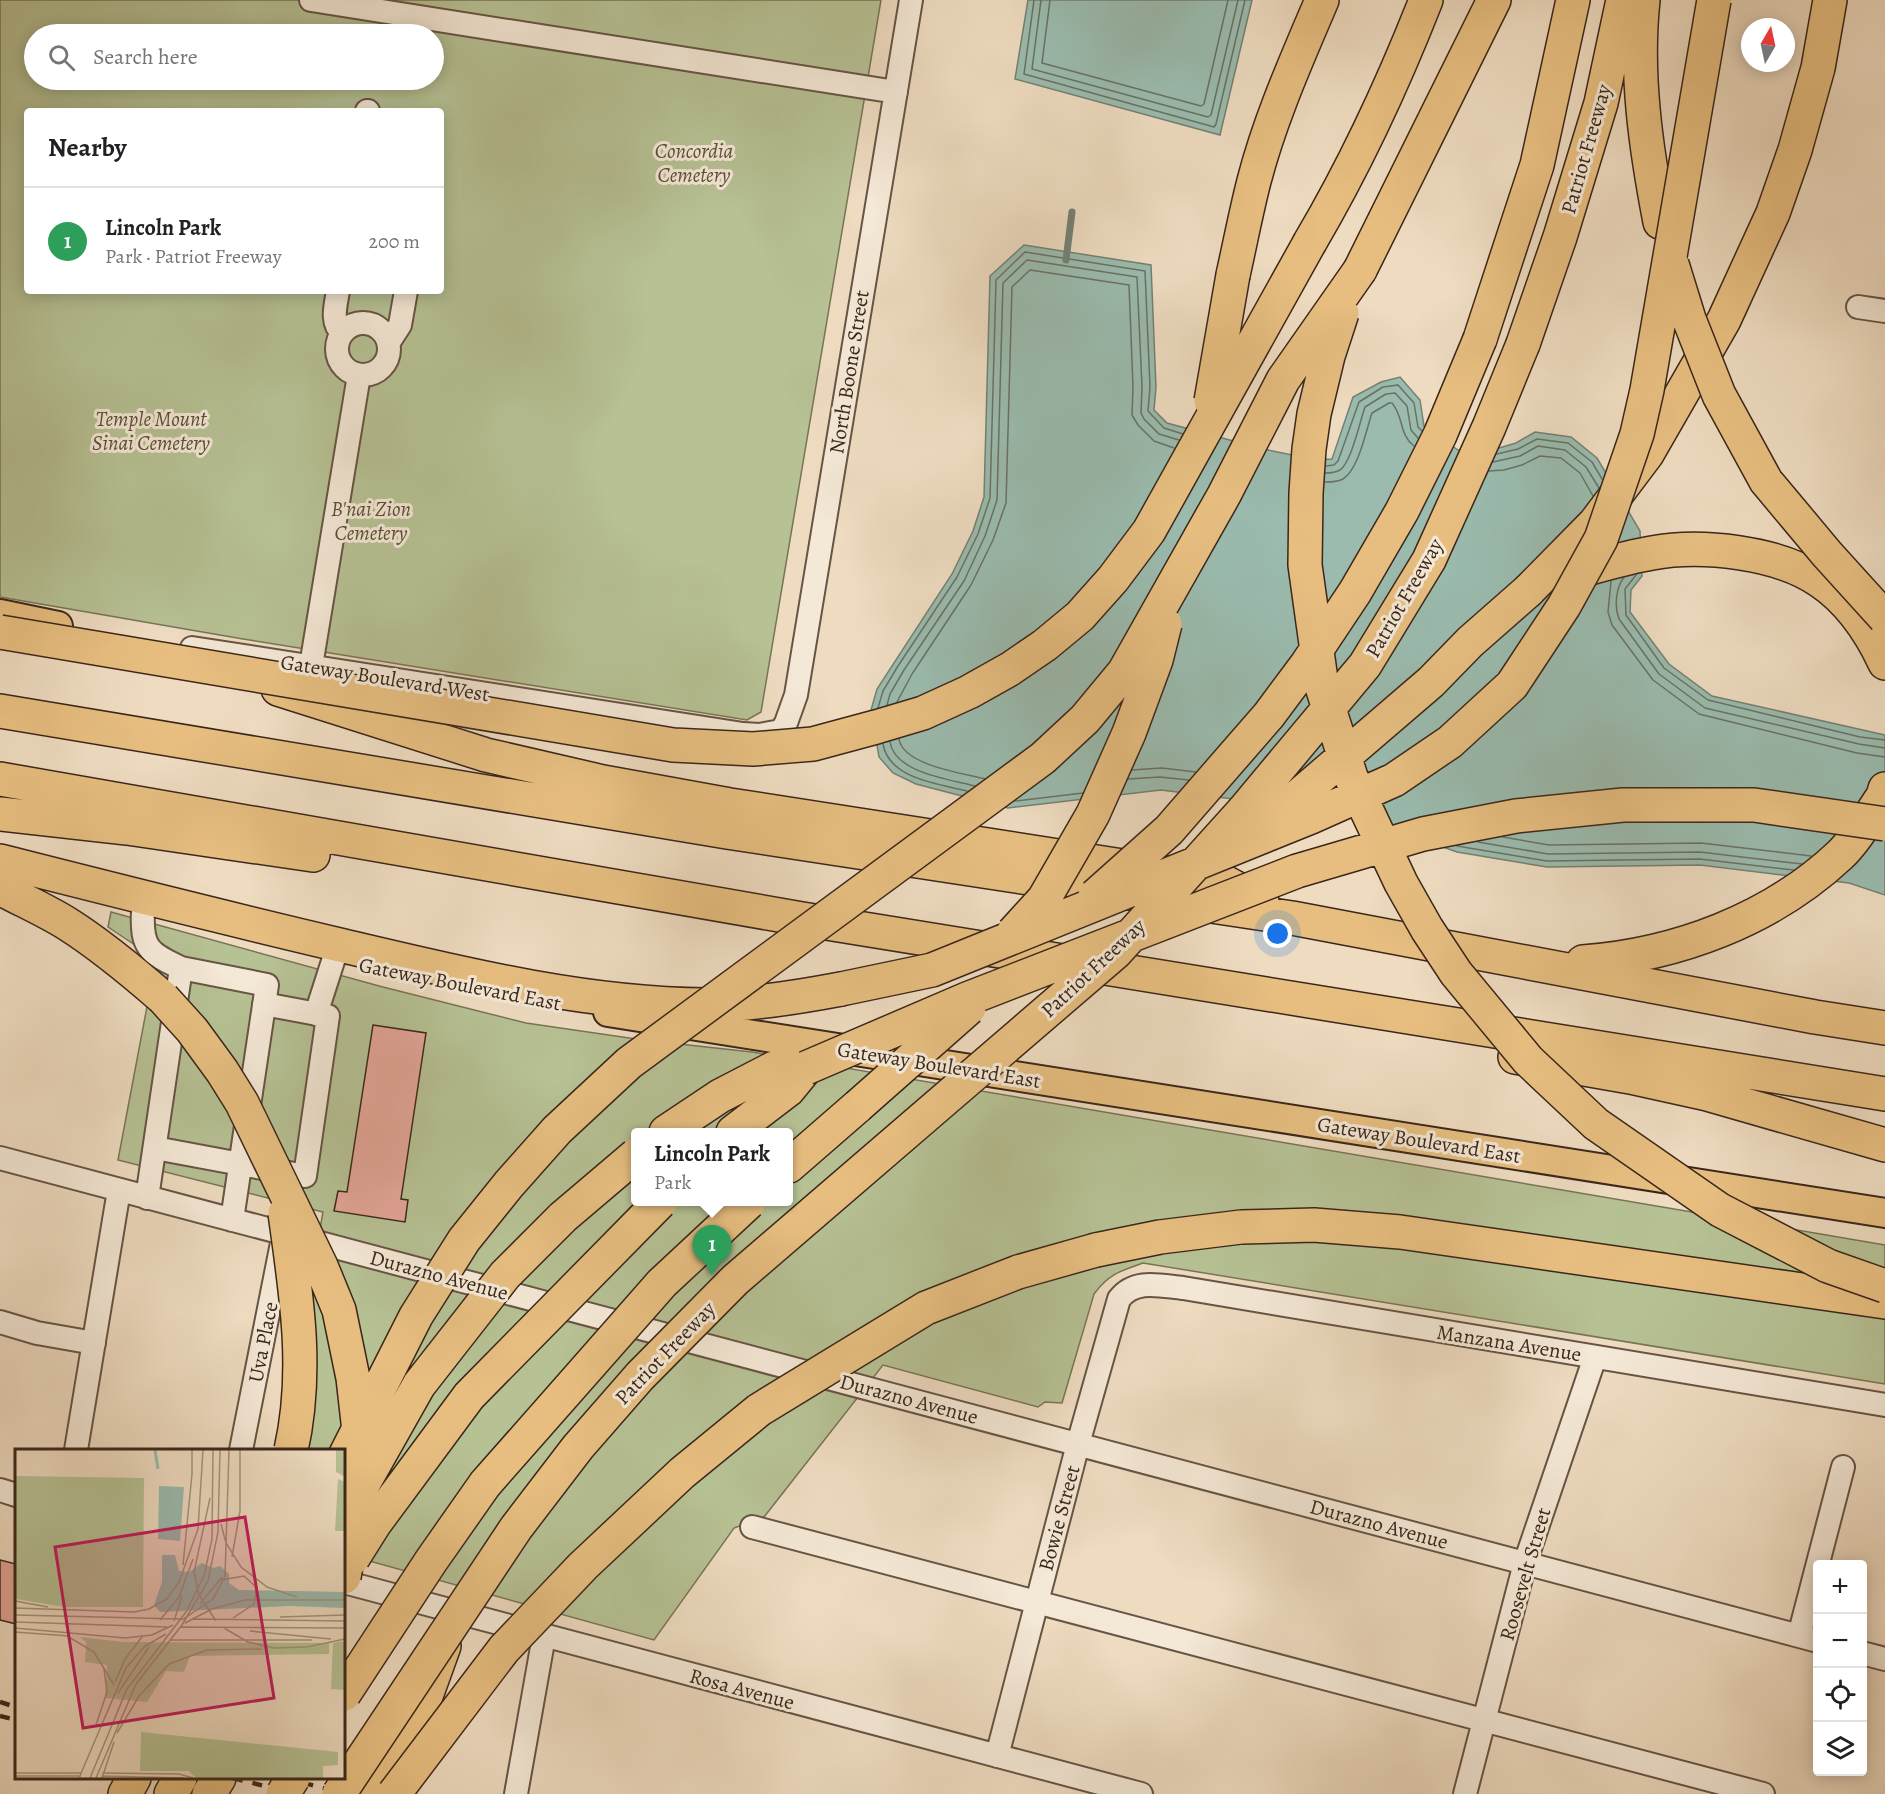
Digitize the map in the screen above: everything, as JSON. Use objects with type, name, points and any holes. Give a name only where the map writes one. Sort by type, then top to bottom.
[{"type":"highway","points":[[858,1106],[1044,899],[1093,814],[1129,733],[1156,660],[1195,497],[1233,275],[1255,180],[1274,118],[1323,0]]},
{"type":"highway","points":[[0,632],[673,745],[753,749],[813,744],[923,713],[969,692],[1010,669],[1045,645],[1080,616],[1113,579],[1149,531],[1343,187],[1380,110],[1426,0]]},
{"type":"highway","points":[[1494,0],[1360,270],[1328,356],[1314,414],[1306,493],[1305,565],[1322,687],[1350,777],[1401,883],[1427,929],[1456,973],[1528,1060],[1596,1124],[1720,1210],[1828,1266],[1885,1286]]},
{"type":"highway","name":"Patriot Freeway","points":[[793,1163],[1169,830],[1269,715],[1307,664],[1355,592],[1402,511],[1440,435],[1480,339],[1537,165],[1574,0]]},
{"type":"highway","name":"Patriot Freeway","points":[[339,1794],[523,1519],[578,1447],[648,1368],[735,1280],[1116,952],[1244,810],[1365,665],[1429,560],[1489,427],[1523,344],[1560,237],[1601,103],[1623,0]]},
{"type":"highway","points":[[1643,0],[1640,42],[1644,121],[1650,171],[1660,222],[1689,319],[1719,395],[1767,481],[1827,554],[1885,618]]},
{"type":"highway","points":[[0,861],[194,911],[543,990],[630,1001],[709,1005],[804,996],[932,970],[1311,817],[1394,780],[1450,742],[1512,684],[1564,606],[1601,539],[1637,434],[1647,390],[1714,0]]},
{"type":"highway","points":[[1116,952],[1431,682],[1470,642],[1528,591],[1595,523],[1647,454],[1724,320],[1773,213],[1818,68],[1830,0]]},
{"type":"highway","points":[[345,1456],[416,1316],[464,1240],[557,1130],[629,1063],[1043,758],[1085,719],[1124,672],[1224,495],[1283,380],[1360,270]]},
{"type":"highway","points":[[1528,591],[1558,577],[1653,552],[1711,550],[1751,555],[1786,564],[1820,581],[1851,609],[1872,635],[1885,663]]},
{"type":"highway","points":[[99,633],[486,755],[603,782],[728,819]]},
{"type":"highway","points":[[0,711],[790,828],[1885,1028]]},
{"type":"highway","points":[[0,779],[792,917],[1885,1094]]},
{"type":"highway","points":[[1544,966],[1620,960],[1661,950],[1730,926],[1787,898],[1842,854],[1883,796],[1885,789]]},
{"type":"highway","points":[[672,1128],[720,1096],[774,1068],[806,1068],[967,999],[1297,871],[1422,834],[1516,816],[1623,805],[1754,805],[1885,824]]},
{"type":"highway","points":[[0,814],[223,841],[437,875],[588,881]]},
{"type":"highway","points":[[0,888],[65,923],[101,946],[163,998],[192,1030],[222,1071],[267,1153],[281,1187],[321,1266],[339,1310],[353,1378],[361,1449],[353,1526],[345,1570]]},
{"type":"highway","points":[[792,917],[902,955],[1630,1077],[1766,1109],[1885,1145]]},
{"type":"highway","points":[[1815,1017],[1885,1015]]},
{"type":"highway","points":[[738,1128],[788,1090],[806,1068]]},
{"type":"highway","points":[[345,1516],[419,1385],[505,1275],[563,1217],[631,1159]]},
{"type":"highway","points":[[281,1187],[299,1318],[301,1360],[300,1398],[291,1449]]},
{"type":"highway","points":[[345,1573],[375,1523],[469,1396],[656,1206]]},
{"type":"highway","points":[[345,1692],[431,1561],[485,1484],[662,1283],[745,1206]]},
{"type":"highway","points":[[394,1794],[504,1649],[583,1566],[682,1473],[759,1410],[926,1308],[1018,1272],[1096,1250],[1160,1237],[1241,1227],[1314,1225],[1400,1232],[1885,1302]]},
{"type":"highway","points":[[371,1794],[426,1696],[451,1626]]},
{"type":"highway","points":[[411,1794],[434,1760],[456,1711]]},
{"type":"highway","points":[[125,1794],[133,1779]]},
{"type":"highway","points":[[171,1794],[179,1779]]},
{"type":"highway","points":[[209,1794],[218,1779]]},
{"type":"highway","points":[[259,1794],[267,1779]]},
{"type":"highway","points":[[283,1794],[292,1779]]},
{"type":"main road","name":"Gateway Boulevard West","points":[[0,614],[99,633]]},
{"type":"main road","name":"Gateway Boulevard East","points":[[0,878],[334,958],[530,999],[1885,1213]]},
{"type":"street","points":[[311,0],[896,92]]},
{"type":"street","name":"North Boone Street","points":[[770,733],[781,730],[786,723],[796,695],[911,0]]},
{"type":"street","points":[[338,294],[336,321],[337,328],[342,332]]},
{"type":"street","points":[[388,342],[400,325],[405,294]]},
{"type":"street","points":[[1858,307],[1885,311]]},
{"type":"street","points":[[367,322],[382,330],[388,342],[390,353],[382,368],[368,375],[351,372],[338,359],[336,350],[338,340],[349,326],[367,322]]},
{"type":"street","points":[[311,666],[359,375]]},
{"type":"street","name":"Gateway Boulevard West","points":[[99,633],[743,734],[770,733]]},
{"type":"street","points":[[143,911],[142,930],[146,945],[159,958],[181,968],[267,985],[232,1220]]},
{"type":"street","points":[[316,1014],[334,958]]},
{"type":"street","points":[[147,1198],[181,968]]},
{"type":"street","points":[[155,1148],[305,1176],[328,1016],[264,1004]]},
{"type":"street","name":"Durazno Avenue","points":[[0,1158],[1808,1638]]},
{"type":"street","points":[[76,1449],[119,1190]]},
{"type":"street","name":"Uva Place","points":[[242,1449],[284,1234]]},
{"type":"street","name":"Bowie Street","points":[[997,1756],[1078,1444],[1119,1299],[1133,1286]]},
{"type":"street","name":"Manzana Avenue","points":[[1133,1286],[1183,1288],[1885,1405]]},
{"type":"street","points":[[0,1322],[37,1333],[94,1343]]},
{"type":"street","name":"Roosevelt Street","points":[[1465,1794],[1525,1563],[1595,1357]]},
{"type":"street","points":[[1808,1638],[1842,1467]]},
{"type":"street","points":[[0,1490],[15,1495]]},
{"type":"street","points":[[752,1527],[1762,1794]]},
{"type":"street","name":"Rosa Avenue","points":[[345,1582],[1141,1794]]},
{"type":"street","points":[[516,1794],[544,1636]]},
{"type":"street","points":[[1867,1654],[1885,1659]]},
{"type":"green space","points":[[0,0],[881,0],[761,712],[747,720],[243,639],[0,597]]},
{"type":"green space","points":[[111,912],[379,986],[526,1023],[643,1040],[752,1052],[1885,1245],[1885,1384],[1143,1263],[1116,1274],[1094,1294],[1062,1403],[1045,1402],[1038,1407],[883,1365],[764,1517],[734,1528],[654,1640],[345,1554],[345,1449],[280,1449],[323,1212],[118,1160],[156,959],[108,927]]},
{"type":"water","points":[[1028,0],[1252,0],[1220,135],[1015,79]]},
{"type":"water","points":[[1024,245],[1151,265],[1156,387],[1154,410],[1167,423],[1263,449],[1317,460],[1332,459],[1353,397],[1381,382],[1400,377],[1420,400],[1424,426],[1458,450],[1499,448],[1516,443],[1535,432],[1571,437],[1597,458],[1640,531],[1642,576],[1631,590],[1630,612],[1669,664],[1712,696],[1885,735],[1885,895],[1849,883],[1700,865],[1547,867],[1457,852],[1347,813],[1161,790],[1008,808],[916,784],[893,773],[879,757],[871,710],[877,689],[952,574],[973,531],[984,497],[990,276]]},
{"type":"building","points":[[373,1025],[426,1033],[401,1199],[408,1200],[405,1222],[334,1211],[338,1191],[347,1192]]},
{"type":"building","points":[[0,1560],[15,1564],[15,1624],[0,1620]]},
{"type":"waterway","points":[[1066,260],[1072,212]]},
{"type":"railway","points":[[0,1702],[15,1707]]},
{"type":"railway","points":[[0,1716],[15,1720]]},
{"type":"railway","points":[[237,1779],[296,1794]]},
{"type":"railway","points":[[288,1779],[347,1794]]},
{"type":"place","name":"Lincoln Park","points":[[712,1275]]},
{"type":"park label","name":"Concordia Cemetery","points":[[694,163]]},
{"type":"park label","name":"Temple Mount Sinai Cemetery","points":[[151,431]]},
{"type":"park label","name":"B'nai Zion Cemetery","points":[[371,521]]}]
